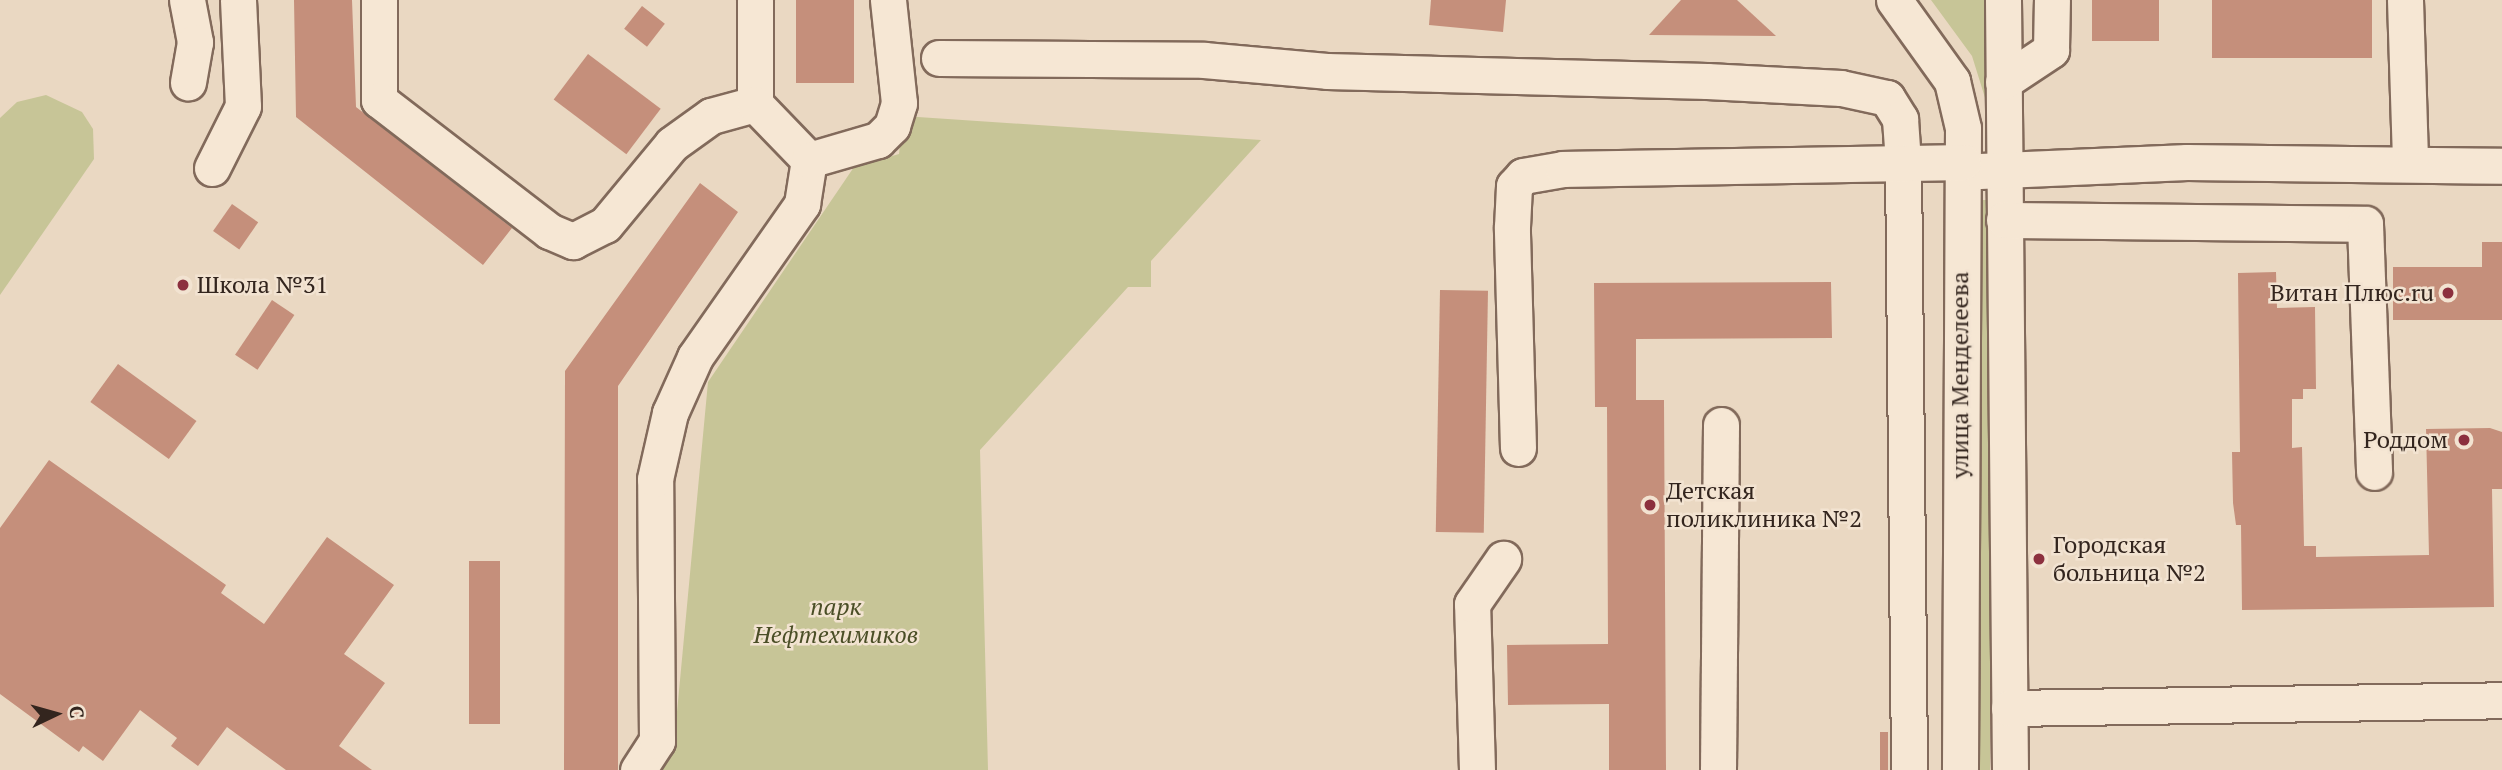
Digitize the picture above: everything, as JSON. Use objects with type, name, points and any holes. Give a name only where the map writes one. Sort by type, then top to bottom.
[{"type":"street","points":[[187,0],[195,42],[188,82]]},
{"type":"street","points":[[212,168],[243,106],[238,0]]},
{"type":"street","points":[[379,0],[379,100],[549,231],[573,241],[604,225],[672,144],[711,116],[755,104]]},
{"type":"street","points":[[755,0],[755,104],[809,160]]},
{"type":"street","points":[[809,160],[878,140],[892,126],[899,103],[888,0]]},
{"type":"street","name":"улица Менделеева","points":[[1895,0],[1952,81],[1963,128],[1960,770]]},
{"type":"street","name":"улица Менделеева","points":[[2003,0],[2002,170],[2010,770]]},
{"type":"street","points":[[2003,82],[2051,50],[2052,0]]},
{"type":"street","points":[[2405,0],[2410,163]]},
{"type":"street","points":[[939,58],[1204,60],[1327,71],[1841,88],[1871,91],[1893,106],[1900,119],[1903,162],[1909,770]]},
{"type":"street","points":[[638,770],[657,741],[655,479],[670,413],[695,357],[802,204],[809,160]]},
{"type":"street","points":[[1518,448],[1512,228],[1514,186],[1522,176],[1563,169],[1903,162],[2002,170],[2187,162],[2502,166]]},
{"type":"street","points":[[2004,220],[2365,224],[2374,472]]},
{"type":"street","points":[[1718,770],[1721,425]]},
{"type":"street","points":[[1477,770],[1472,604],[1503,559]]},
{"type":"street","points":[[2009,708],[2502,700]]},
{"type":"green space","points":[[1931,0],[1990,0],[1991,117],[1972,56]]},
{"type":"green space","points":[[46,95],[82,112],[93,129],[94,159],[0,295],[0,118],[17,102]]},
{"type":"green space","name":"парк Нефтехимиков","points":[[903,116],[1261,140],[1151,261],[1151,287],[1128,287],[980,450],[988,770],[655,770],[674,744],[708,382],[854,167],[899,154]]},
{"type":"green space","points":[[1972,200],[1990,200],[1990,770],[1972,770]]},
{"type":"building","points":[[294,0],[352,0],[356,107],[512,228],[483,265],[296,117]]},
{"type":"building","points":[[796,0],[854,0],[854,83],[796,83]]},
{"type":"building","points":[[1431,0],[1506,0],[1503,32],[1429,25]]},
{"type":"building","points":[[1681,0],[1737,0],[1776,36],[1649,35]]},
{"type":"building","points":[[2092,0],[2159,0],[2159,41],[2092,41]]},
{"type":"building","points":[[2212,0],[2372,0],[2372,58],[2212,58]]},
{"type":"building","points":[[642,6],[665,24],[647,47],[624,29]]},
{"type":"building","points":[[588,54],[661,109],[626,154],[554,100]]},
{"type":"building","points":[[700,183],[738,212],[618,386],[618,770],[564,770],[565,371]]},
{"type":"building","points":[[232,204],[258,222],[239,249],[213,231]]},
{"type":"building","name":"Витан Плюс.ru","points":[[2482,242],[2502,242],[2502,320],[2393,320],[2393,267],[2482,267]]},
{"type":"building","name":"Роддом","points":[[2276,272],[2277,308],[2315,307],[2316,389],[2303,389],[2303,399],[2292,399],[2292,448],[2302,447],[2304,546],[2316,546],[2316,557],[2429,555],[2426,429],[2490,428],[2502,432],[2502,489],[2492,489],[2494,607],[2242,610],[2241,525],[2236,525],[2233,503],[2232,452],[2240,452],[2238,273]]},
{"type":"building","points":[[1831,282],[1832,338],[1636,339],[1636,400],[1664,400],[1666,770],[1609,770],[1609,704],[1508,705],[1507,645],[1608,644],[1607,407],[1595,407],[1594,283]]},
{"type":"building","points":[[1440,290],[1488,291],[1484,533],[1436,532]]},
{"type":"building","points":[[272,300],[294,315],[257,370],[235,355]]},
{"type":"building","points":[[118,364],[196,421],[169,459],[90,402]]},
{"type":"building","points":[[49,460],[226,585],[221,593],[264,624],[327,537],[394,585],[344,654],[385,683],[339,746],[372,770],[286,770],[227,727],[198,766],[171,746],[177,738],[140,710],[103,761],[83,746],[79,752],[0,694],[0,528]]},
{"type":"building","points":[[469,561],[500,561],[500,724],[469,724]]},
{"type":"building","points":[[1880,732],[1888,732],[1888,770],[1880,770]]},
{"type":"place","name":"Школа №31","points":[[183,285]]},
{"type":"place","name":"Витан Плюс.ru","points":[[2448,293]]},
{"type":"place","name":"Роддом","points":[[2464,440]]},
{"type":"place","name":"Детская поликлиника №2","points":[[1650,505]]},
{"type":"place","name":"Городская больница №2","points":[[2039,559]]}]
